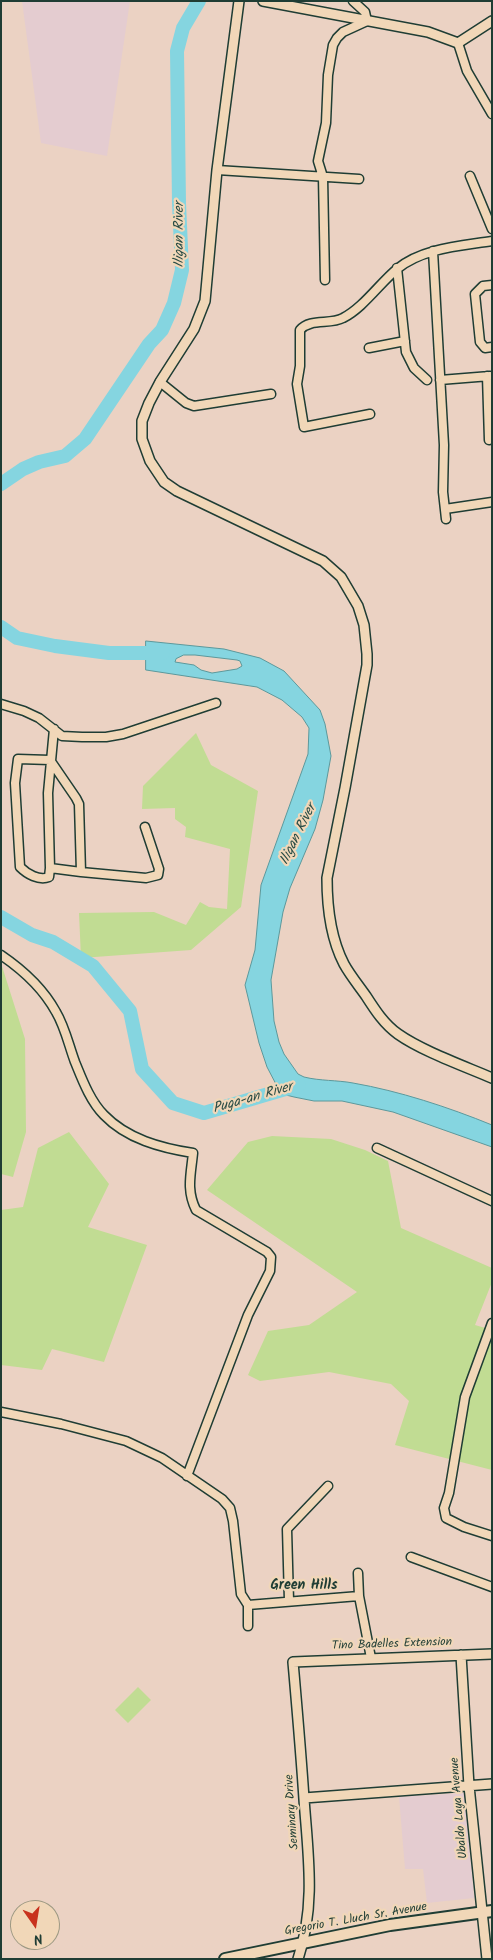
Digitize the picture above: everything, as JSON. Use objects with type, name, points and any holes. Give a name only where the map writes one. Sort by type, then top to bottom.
[{"type":"main road","name":"Gregorio T. Lluch Sr. Avenue","points":[[225,1959],[304,1941],[390,1925],[487,1911]]},
{"type":"street","points":[[239,1],[217,170],[205,301],[194,329],[160,382],[149,403],[142,421],[142,439],[150,462],[164,482],[177,491],[332,567],[341,576],[350,590],[364,625],[367,665],[328,878],[327,896],[335,941],[344,964],[381,1019],[397,1033],[492,1078]]},
{"type":"street","points":[[263,1],[428,32],[458,43]]},
{"type":"street","points":[[353,1],[366,12],[367,21]]},
{"type":"street","points":[[458,43],[492,20]]},
{"type":"street","points":[[325,280],[323,177],[318,161],[326,123],[328,75],[336,38],[343,32],[367,21]]},
{"type":"street","points":[[458,43],[467,71],[492,114]]},
{"type":"street","points":[[217,170],[360,179]]},
{"type":"street","points":[[470,176],[492,229]]},
{"type":"street","points":[[370,414],[304,427],[297,384],[300,366],[300,330],[307,324],[335,321],[350,314],[397,268],[413,259],[433,251],[492,241]]},
{"type":"street","points":[[433,251],[444,445],[446,519]]},
{"type":"street","points":[[397,268],[406,352],[410,361],[427,380]]},
{"type":"street","points":[[492,285],[483,286],[475,294],[480,342],[485,348],[492,347]]},
{"type":"street","points":[[369,348],[405,341]]},
{"type":"street","points":[[440,380],[489,376],[489,440],[492,439]]},
{"type":"street","points":[[160,382],[186,403],[194,406],[271,394]]},
{"type":"street","points":[[445,509],[492,502]]},
{"type":"street","points":[[1,704],[39,718],[62,736],[106,737],[123,734],[216,703]]},
{"type":"street","points":[[50,760],[18,759],[15,783],[20,866],[43,879],[49,877],[50,868],[48,792],[54,729]]},
{"type":"street","points":[[50,760],[79,804],[81,872]]},
{"type":"street","points":[[50,868],[146,878],[158,875],[159,869],[145,827]]},
{"type":"street","points":[[1,955],[33,980],[58,1014],[84,1084],[103,1114],[126,1132],[163,1148],[193,1153],[189,1188],[190,1199],[196,1210],[267,1252],[271,1257],[270,1270],[248,1315],[187,1476]]},
{"type":"street","points":[[377,1148],[492,1201]]},
{"type":"street","points":[[492,1323],[465,1397],[449,1493],[444,1508],[446,1518],[464,1527],[492,1536]]},
{"type":"street","points":[[1,1412],[61,1424],[126,1441],[162,1458],[222,1498],[230,1508],[241,1594],[248,1605],[248,1626]]},
{"type":"street","points":[[289,1600],[287,1529],[328,1486]]},
{"type":"street","points":[[411,1557],[492,1587]]},
{"type":"street","points":[[358,1573],[359,1596],[371,1658]]},
{"type":"street","points":[[248,1605],[289,1600],[359,1596]]},
{"type":"street","name":"Tino Badelles Extension","points":[[293,1662],[492,1654]]},
{"type":"street","name":"Ubaldo Laya Avenue","points":[[460,1655],[470,1786],[487,1911],[487,1959]]},
{"type":"street","name":"Seminary Drive","points":[[293,1662],[303,1763],[310,1879],[309,1907],[304,1941],[298,1959]]},
{"type":"street","points":[[304,1798],[492,1784]]},
{"type":"shaded area","points":[[22,1],[130,1],[107,156],[41,143]]},
{"type":"shaded area","points":[[464,1793],[474,1898],[427,1903],[423,1869],[405,1869],[399,1797]]},
{"type":"green space","points":[[196,733],[211,765],[258,791],[241,907],[191,950],[81,958],[79,913],[154,912],[186,925],[200,902],[209,907],[227,909],[230,849],[185,837],[186,827],[175,819],[175,808],[142,809],[143,786]]},
{"type":"green space","points":[[1,963],[25,1039],[26,1132],[13,1177],[1,1174]]},
{"type":"green space","points":[[69,1132],[109,1184],[88,1227],[147,1245],[104,1362],[52,1349],[42,1370],[1,1365],[1,1210],[23,1207],[38,1148]]},
{"type":"green space","points":[[272,1136],[331,1139],[365,1150],[388,1161],[401,1228],[492,1268],[492,1282],[475,1325],[492,1330],[492,1470],[395,1445],[409,1401],[391,1384],[329,1372],[260,1381],[248,1375],[268,1331],[309,1325],[357,1292],[207,1190],[248,1142]]},
{"type":"green space","points":[[138,1687],[151,1700],[128,1723],[115,1710]]},
{"type":"water","points":[[146,641],[224,649],[260,658],[284,671],[320,710],[325,724],[331,756],[323,800],[315,829],[290,888],[283,912],[271,980],[274,1021],[279,1042],[284,1054],[298,1074],[304,1077],[370,1086],[423,1100],[458,1112],[492,1125],[492,1147],[393,1112],[342,1101],[314,1101],[294,1097],[286,1095],[278,1088],[267,1067],[259,1043],[245,985],[255,950],[261,885],[308,754],[309,728],[302,717],[282,700],[257,687],[146,670]],"holes":[[[184,655],[237,660],[240,661],[242,666],[237,669],[212,673],[201,670],[194,665],[175,662],[176,659]]]},
{"type":"waterway","name":"Iligan River","points":[[1,484],[23,469],[39,462],[65,456],[85,439],[149,344],[162,330],[174,303],[182,270],[177,51],[183,28],[199,1]]},
{"type":"waterway","name":"Iligan River","points":[[1,627],[17,638],[55,646],[109,653],[163,653]]},
{"type":"waterway","name":"Puga-an River","points":[[1,917],[32,935],[53,942],[93,966],[130,1011],[142,1069],[173,1103],[204,1113],[299,1085]]},
{"type":"district","name":"Green Hills","points":[[304,1587]]}]
